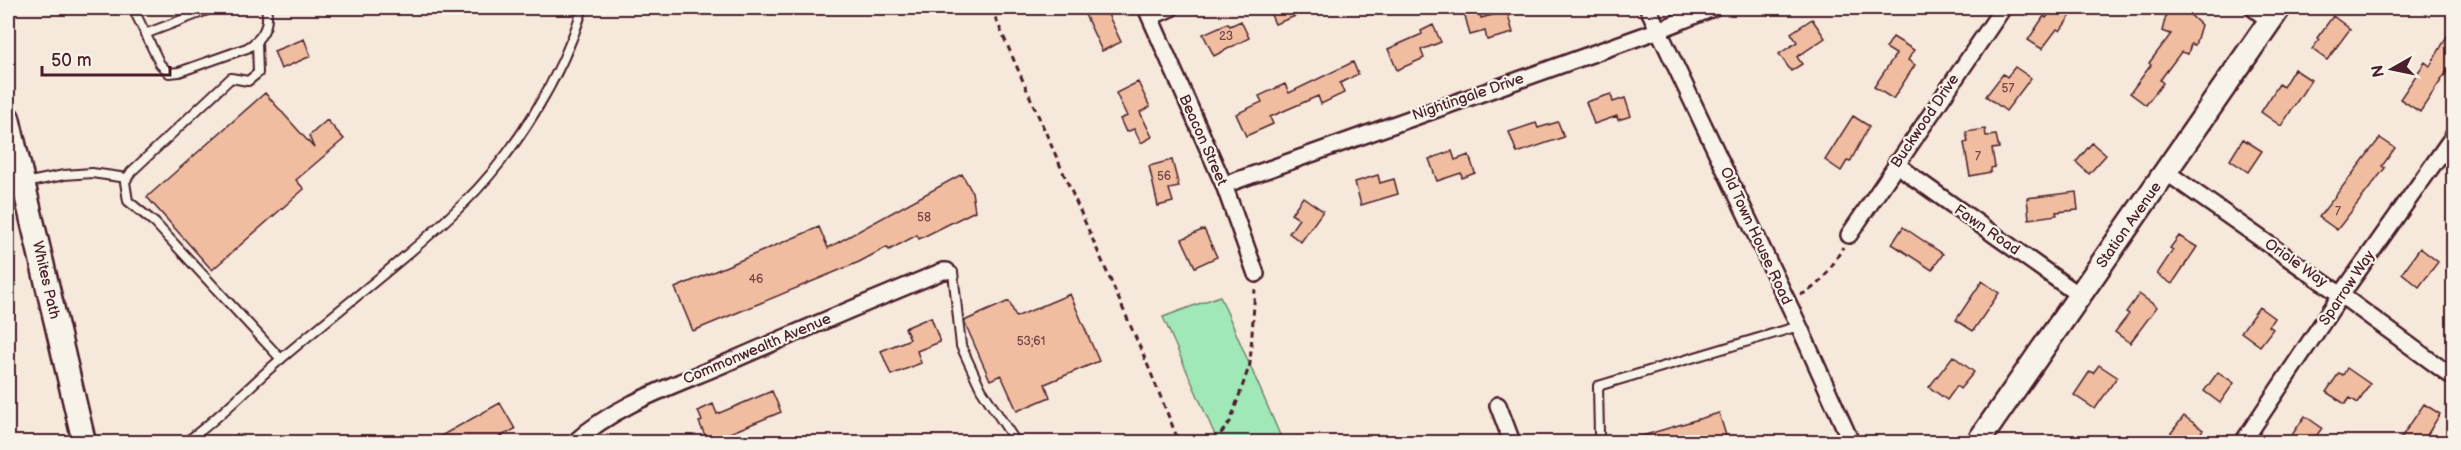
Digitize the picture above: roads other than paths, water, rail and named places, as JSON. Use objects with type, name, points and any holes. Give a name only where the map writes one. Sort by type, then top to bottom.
[{"type":"main road","name":"Station Avenue","points":[[1978,442],[2166,172],[2267,12]]},
{"type":"main road","name":"Whites Path","points":[[8,118],[84,442]]},
{"type":"street","points":[[1148,13],[1170,8]]},
{"type":"street","name":"Old Town House Road","points":[[1648,8],[1800,326],[1851,442]]},
{"type":"street","name":"Nightingale Drive","points":[[1224,185],[1659,30],[1713,8]]},
{"type":"street","name":"Buckwood Drive","points":[[1849,235],[2003,8]]},
{"type":"street","name":"Beacon Street","points":[[1148,13],[1224,185],[1256,274]]},
{"type":"street","name":"Sparrow Way","points":[[2243,442],[2341,295],[2454,135]]},
{"type":"street","name":"Fawn Road","points":[[1896,163],[1912,177],[2079,296]]},
{"type":"street","name":"Oriole Way","points":[[2166,172],[2454,378]]},
{"type":"street","name":"Commonwealth Avenue","points":[[575,442],[608,416],[665,389],[835,315],[947,271]]},
{"type":"street","points":[[1498,405],[1512,442]]},
{"type":"lane","points":[[133,8],[160,64],[169,73],[179,72],[247,48],[257,42],[264,32],[267,21],[266,8]]},
{"type":"lane","points":[[145,34],[213,8]]},
{"type":"lane","points":[[186,442],[281,359],[383,275],[472,194],[510,149],[546,92],[572,42],[583,8]]},
{"type":"lane","points":[[257,42],[258,73],[248,81],[231,78],[127,178],[125,191],[128,201],[155,224],[281,359]]},
{"type":"lane","points":[[23,183],[64,175],[92,173],[127,178]]},
{"type":"lane","points":[[947,271],[953,272],[961,346],[981,389],[1016,442]]},
{"type":"lane","points":[[1599,434],[1598,386],[1800,326]]}]
